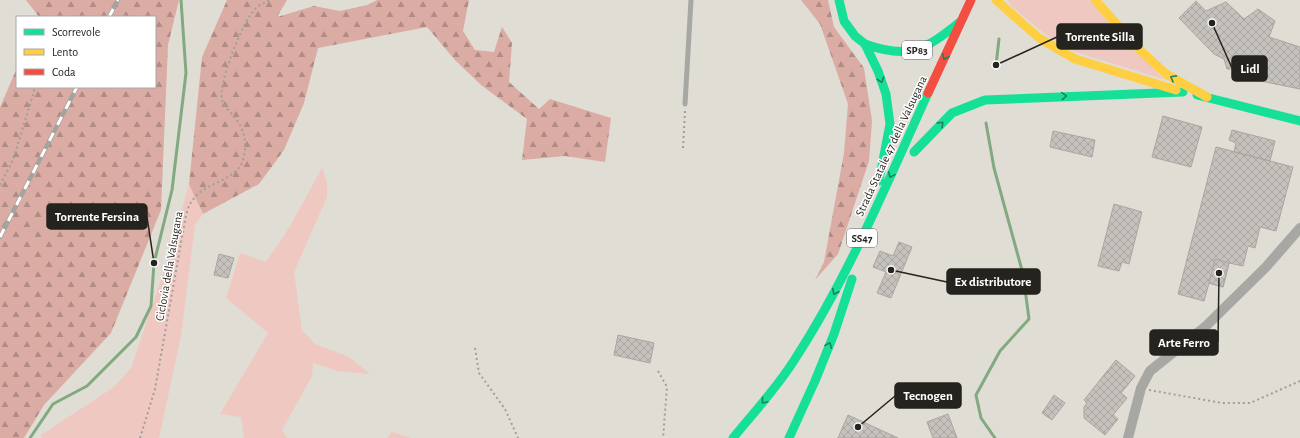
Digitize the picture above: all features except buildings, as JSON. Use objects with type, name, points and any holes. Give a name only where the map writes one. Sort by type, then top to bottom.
[{"type":"main road","name":"SP83","points":[[839,0],[844,21],[855,36],[865,44],[892,52],[918,50],[934,42],[962,21]]},
{"type":"main road","name":"Strada Statale 47 della Valsugana","points":[[733,438],[778,384],[808,340],[828,305],[872,216],[971,0]]},
{"type":"main road","points":[[996,0],[1038,38],[1075,59],[1183,92],[1300,122]]},
{"type":"main road","points":[[1095,0],[1141,50],[1166,74],[1207,97]]},
{"type":"main road","points":[[865,44],[878,71],[886,94],[890,124],[872,216]]},
{"type":"main road","name":"Strada Statale 47 della Valsugana","points":[[924,130],[912,155],[952,113],[985,100],[1183,92]]},
{"type":"main road","points":[[789,438],[815,381],[834,334],[854,276],[826,328]]},
{"type":"main road","points":[[788,386],[801,367]]},
{"type":"main road","points":[[745,438],[779,398]]},
{"type":"street","points":[[1128,438],[1141,388],[1150,371],[1205,327],[1266,267],[1300,228]]},
{"type":"lane","points":[[685,104],[691,0]]},
{"type":"path","name":"Ciclovia della Valsugana","points":[[140,438],[155,389],[186,215],[190,203],[201,191],[236,170],[242,163],[246,150],[241,126],[222,100],[222,87],[238,40],[248,20],[255,9],[270,0]]},
{"type":"path","points":[[0,184],[13,160],[35,88]]},
{"type":"path","points":[[683,148],[685,104]]},
{"type":"path","points":[[475,348],[479,372],[505,409],[518,438]]},
{"type":"path","points":[[658,371],[667,387],[663,438]]},
{"type":"path","points":[[1141,388],[1222,404],[1250,403],[1300,381]]},
{"type":"shaded area","points":[[1008,0],[1090,0],[1163,79],[1075,52],[1045,34],[1011,6]]},
{"type":"shaded area","points":[[322,168],[327,183],[327,197],[294,272],[302,330],[315,344],[349,357],[370,374],[338,371],[313,363],[312,376],[282,430],[287,438],[244,438],[241,417],[220,414],[268,333],[226,298],[240,253],[266,262],[289,228]]},
{"type":"shaded area","points":[[189,184],[203,214],[195,225],[181,336],[159,438],[42,438],[41,435],[114,387],[131,368],[169,256]]},
{"type":"shaded area","points":[[392,432],[411,438],[387,438]]},
{"type":"green space","points":[[26,0],[179,0],[168,45],[161,210],[111,333],[44,405],[24,438],[0,438],[0,107],[16,70],[16,88],[156,88],[156,16],[38,16]]},
{"type":"green space","points":[[227,0],[287,0],[277,17],[314,6],[340,11],[367,5],[377,0],[469,0],[463,31],[475,50],[494,52],[502,27],[512,43],[509,82],[539,109],[550,99],[611,118],[605,162],[565,156],[522,160],[527,119],[481,85],[455,60],[427,27],[318,48],[304,103],[284,150],[259,184],[203,214],[189,184],[202,57]]},
{"type":"green space","points":[[801,0],[828,0],[834,27],[864,68],[872,121],[869,161],[838,254],[815,280],[824,262],[844,153],[848,104],[820,24]]},
{"type":"waterway","points":[[30,438],[53,404],[87,386],[136,337],[151,306],[154,263],[172,190],[186,73],[181,0]]},
{"type":"waterway","points":[[996,65],[999,39]]},
{"type":"waterway","points":[[986,123],[994,168],[1023,274],[1029,319],[1000,351],[976,395],[981,418],[995,438]]},
{"type":"railway","points":[[110,16],[118,0]]},
{"type":"railway","points":[[0,237],[76,88]]},
{"type":"traffic: fast","points":[[839,0],[844,21],[855,36],[865,44],[878,71],[886,94],[890,124],[879,181]]},
{"type":"traffic: fast","points":[[865,44],[880,49],[893,51],[916,50],[937,40],[960,22]]},
{"type":"traffic: fast","points":[[914,152],[952,113],[985,100],[1183,92]]},
{"type":"traffic: fast","points":[[733,438],[781,380],[815,327],[866,229],[928,93]]},
{"type":"traffic: fast","points":[[1197,95],[1300,121]]},
{"type":"traffic: fast","points":[[815,381],[834,334],[852,279]]},
{"type":"traffic: fast","points":[[789,438],[815,381]]},
{"type":"traffic: slow","points":[[996,0],[1039,38],[1075,59],[1176,90]]},
{"type":"traffic: slow","points":[[1095,0],[1141,51],[1166,74],[1207,97]]},
{"type":"traffic: jam","points":[[928,93],[971,0]]},
{"type":"place","name":"Lidl","points":[[1212,23]]},
{"type":"place","name":"Torrente Silla","points":[[996,65]]},
{"type":"place","name":"Torrente Fersina","points":[[154,263]]},
{"type":"place","name":"Ex distributore","points":[[891,270]]},
{"type":"place","name":"Arte Ferro","points":[[1219,273]]},
{"type":"place","name":"Tecnogen","points":[[858,427]]}]
